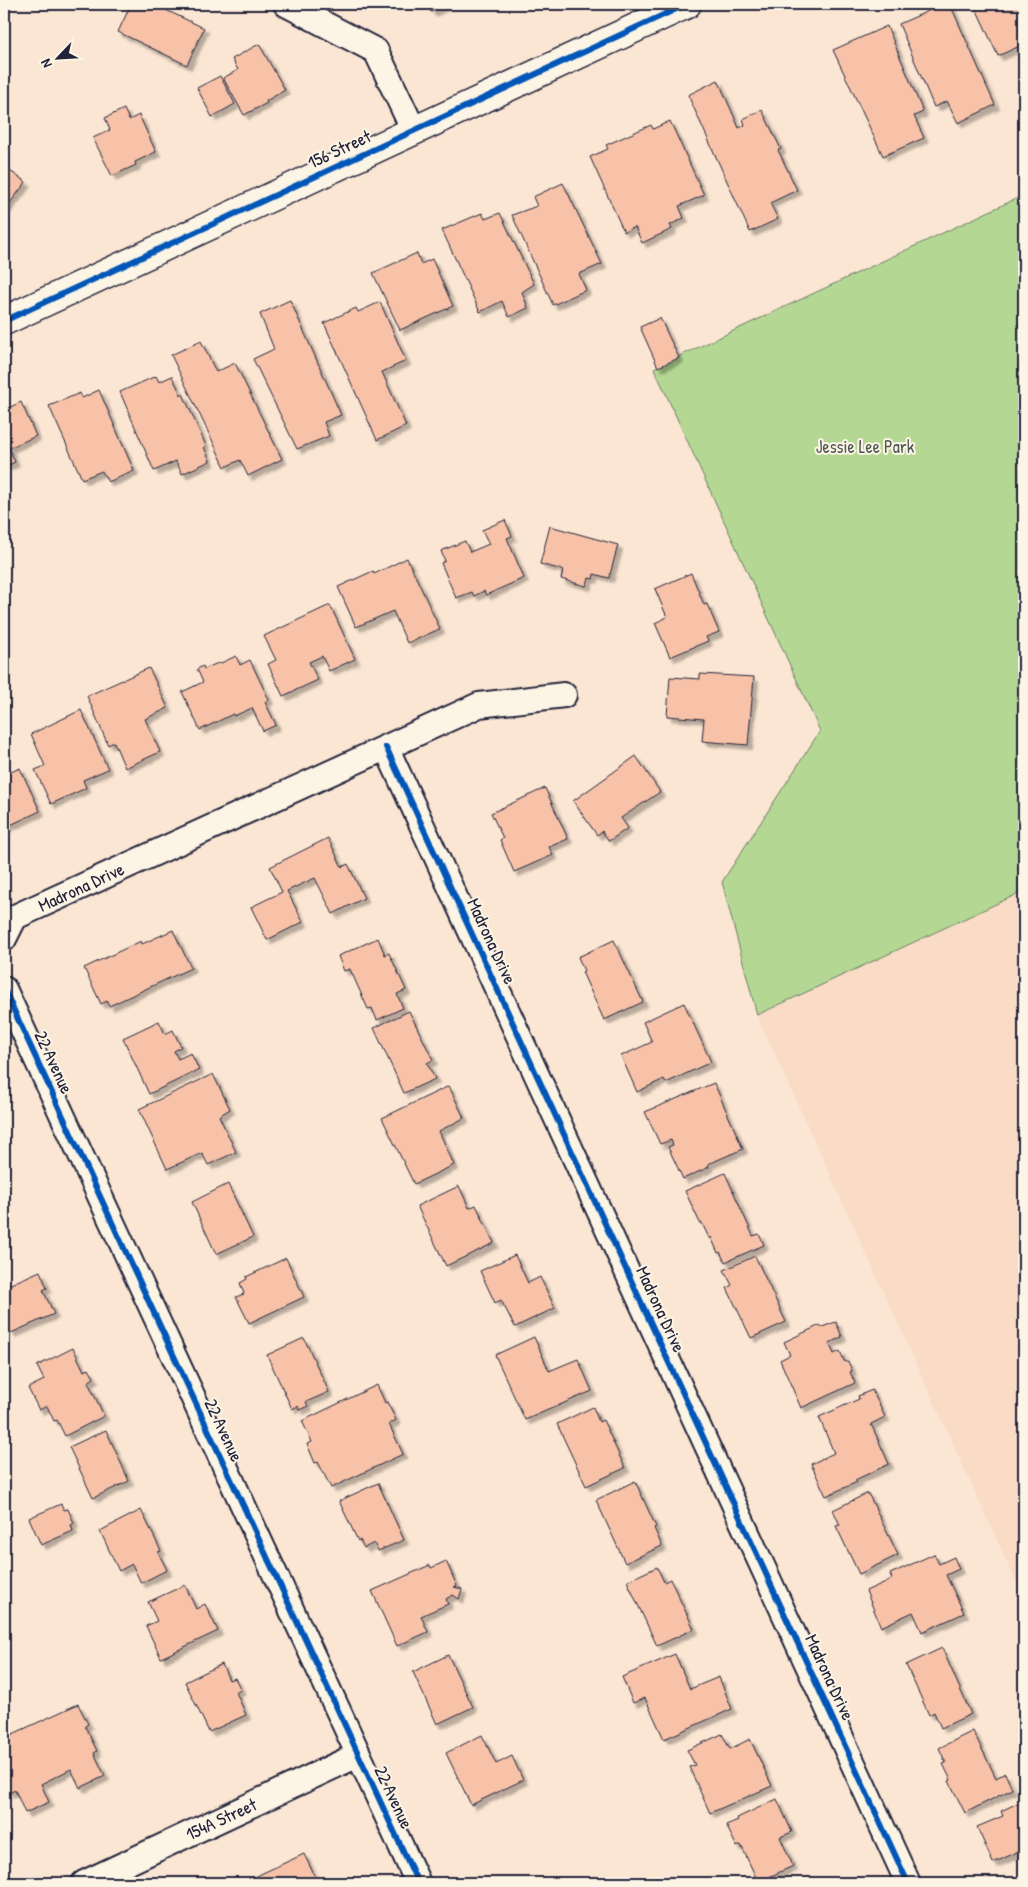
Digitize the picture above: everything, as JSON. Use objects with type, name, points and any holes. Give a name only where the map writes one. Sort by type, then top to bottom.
[{"type":"street","points":[[286,4],[376,51],[414,131]]},
{"type":"street","name":"156 Street","points":[[4,321],[687,4]]},
{"type":"street","name":"Madrona Drive","points":[[4,939],[15,918],[479,706],[564,694]]},
{"type":"street","name":"Madrona Drive","points":[[386,747],[908,1883]]},
{"type":"street","name":"22 Avenue","points":[[4,989],[418,1883]]},
{"type":"street","name":"154A Street","points":[[84,1883],[358,1755]]},
{"type":"shaded area","points":[[1024,891],[1024,1599],[757,1015]]},
{"type":"green space","name":"Jessie Lee Park","points":[[1024,195],[1024,891],[757,1015],[722,882],[820,731],[654,368]]},
{"type":"building","points":[[131,4],[153,4],[204,28],[187,65],[118,32]]},
{"type":"building","points":[[427,4],[448,4],[431,12]]},
{"type":"building","points":[[944,4],[950,4],[995,105],[958,123],[947,101],[934,107],[899,24]]},
{"type":"building","points":[[974,4],[1024,4],[1024,44],[998,56]]},
{"type":"building","points":[[887,26],[923,112],[914,116],[924,138],[883,156],[833,50]]},
{"type":"building","points":[[259,44],[285,90],[266,101],[267,103],[244,115],[223,78],[238,70],[232,59]]},
{"type":"building","points":[[220,76],[235,104],[212,117],[197,88]]},
{"type":"building","points":[[718,80],[739,128],[745,125],[743,119],[762,110],[781,149],[778,150],[797,190],[770,203],[778,219],[750,232],[688,95]]},
{"type":"building","points":[[124,109],[129,120],[139,115],[156,152],[135,162],[136,165],[112,176],[93,138],[110,130],[105,118]]},
{"type":"building","points":[[670,121],[704,195],[679,206],[684,218],[670,225],[672,229],[642,243],[635,227],[624,232],[590,157],[608,149],[606,145],[651,125],[653,129]]},
{"type":"building","points":[[4,167],[26,182],[4,211]]},
{"type":"building","points":[[563,183],[602,264],[579,274],[586,290],[553,305],[512,215],[537,206],[533,197]]},
{"type":"building","points":[[482,213],[485,219],[500,213],[534,284],[522,292],[528,308],[509,317],[502,301],[480,312],[442,230]]},
{"type":"building","points":[[417,253],[421,264],[432,259],[453,306],[400,330],[373,273]]},
{"type":"building","points":[[290,300],[341,415],[324,422],[329,436],[297,449],[253,359],[274,349],[260,314]]},
{"type":"building","points":[[380,302],[406,361],[382,372],[406,426],[377,440],[324,323],[356,308],[358,312]]},
{"type":"building","points":[[660,318],[679,358],[658,367],[640,327]]},
{"type":"building","points":[[201,341],[216,372],[235,363],[282,459],[248,476],[240,460],[225,467],[171,355]]},
{"type":"building","points":[[156,376],[159,382],[172,376],[181,395],[183,394],[206,446],[204,447],[210,461],[182,474],[176,461],[154,471],[120,392]]},
{"type":"building","points":[[99,390],[134,471],[108,482],[102,471],[82,479],[49,406],[80,393],[82,398]]},
{"type":"building","points":[[21,402],[36,436],[9,448],[15,462],[4,467],[4,410]]},
{"type":"building","points":[[505,520],[512,536],[507,538],[524,578],[486,595],[484,591],[474,596],[472,592],[456,598],[441,563],[445,561],[441,551],[465,541],[470,552],[489,544],[482,530]]},
{"type":"building","points":[[550,526],[618,545],[609,578],[594,574],[593,579],[589,578],[586,586],[561,579],[563,570],[540,564]]},
{"type":"building","points":[[407,558],[440,629],[407,643],[393,611],[356,627],[338,587],[373,571],[374,574]]},
{"type":"building","points":[[691,573],[704,605],[707,604],[719,632],[706,637],[708,641],[670,657],[655,623],[667,617],[655,589]]},
{"type":"building","points":[[330,605],[355,659],[329,671],[322,656],[309,662],[318,680],[283,696],[268,664],[276,660],[264,636]]},
{"type":"building","points":[[236,656],[240,665],[250,660],[269,700],[265,702],[276,725],[263,731],[252,708],[234,716],[233,714],[200,730],[182,692],[203,682],[197,669],[203,666],[204,669],[219,664]]},
{"type":"building","points":[[149,668],[168,708],[145,719],[160,752],[125,768],[114,742],[108,745],[87,696]]},
{"type":"building","points":[[700,674],[754,677],[748,745],[702,741],[704,719],[667,716],[670,677],[700,679]]},
{"type":"building","points":[[81,710],[108,769],[83,780],[86,788],[51,804],[35,770],[45,766],[31,734]]},
{"type":"building","points":[[636,756],[660,792],[621,818],[628,828],[609,841],[602,831],[597,835],[573,801]]},
{"type":"building","points":[[20,768],[40,811],[4,828],[4,775]]},
{"type":"building","points":[[545,788],[568,839],[549,847],[553,855],[514,872],[500,840],[503,838],[491,813]]},
{"type":"building","points":[[328,838],[342,867],[348,864],[364,898],[333,914],[315,878],[287,891],[303,922],[267,940],[251,907],[282,892],[270,867]]},
{"type":"building","points":[[173,930],[191,968],[109,1006],[107,1001],[101,1004],[84,968],[141,941],[142,944]]},
{"type":"building","points":[[378,938],[385,955],[389,953],[406,990],[397,994],[403,1008],[377,1020],[372,1008],[368,1009],[350,969],[344,971],[338,956]]},
{"type":"building","points":[[614,940],[643,1002],[604,1020],[582,972],[584,971],[578,957]]},
{"type":"building","points":[[684,1003],[711,1062],[666,1083],[664,1079],[637,1092],[621,1056],[652,1042],[643,1022]]},
{"type":"building","points":[[409,1011],[433,1060],[427,1063],[435,1079],[404,1093],[374,1028]]},
{"type":"building","points":[[159,1021],[165,1034],[173,1030],[181,1047],[174,1051],[178,1059],[191,1053],[199,1070],[149,1094],[123,1038]]},
{"type":"building","points":[[213,1074],[230,1109],[219,1116],[236,1152],[208,1165],[202,1153],[167,1169],[139,1109]]},
{"type":"building","points":[[714,1083],[743,1149],[708,1164],[709,1167],[683,1179],[668,1147],[673,1145],[671,1140],[660,1144],[645,1112]]},
{"type":"building","points":[[449,1086],[464,1118],[439,1131],[454,1165],[414,1184],[382,1118]]},
{"type":"building","points":[[725,1173],[753,1236],[759,1234],[764,1245],[725,1262],[720,1252],[718,1253],[711,1237],[709,1238],[702,1223],[700,1223],[685,1191]]},
{"type":"building","points":[[228,1184],[253,1237],[216,1254],[192,1202]]},
{"type":"building","points":[[459,1186],[469,1208],[476,1205],[494,1243],[446,1266],[417,1206]]},
{"type":"building","points":[[515,1255],[528,1283],[540,1277],[555,1308],[515,1327],[501,1300],[495,1303],[480,1271]]},
{"type":"building","points":[[755,1256],[786,1322],[751,1338],[727,1288],[732,1285],[724,1270]]},
{"type":"building","points":[[286,1258],[304,1297],[249,1323],[236,1297],[244,1294],[240,1283],[247,1279],[246,1277]]},
{"type":"building","points":[[40,1271],[47,1288],[43,1290],[54,1314],[11,1333],[4,1316],[4,1287]]},
{"type":"building","points":[[836,1322],[842,1337],[829,1343],[834,1354],[840,1351],[844,1361],[849,1363],[852,1371],[850,1372],[855,1383],[801,1408],[780,1360],[790,1355],[784,1342],[820,1325],[822,1327]]},
{"type":"building","points":[[534,1337],[549,1371],[578,1359],[592,1391],[525,1420],[495,1355]]},
{"type":"building","points":[[304,1338],[329,1392],[306,1402],[308,1406],[299,1410],[298,1406],[292,1409],[267,1355]]},
{"type":"building","points":[[73,1348],[84,1371],[89,1369],[94,1378],[88,1382],[104,1416],[65,1436],[57,1420],[54,1421],[47,1406],[39,1410],[28,1388],[44,1380],[37,1366]]},
{"type":"building","points":[[377,1385],[385,1403],[387,1402],[396,1420],[389,1424],[403,1454],[331,1488],[318,1462],[315,1463],[307,1444],[312,1442],[302,1421]]},
{"type":"building","points":[[872,1390],[885,1417],[871,1424],[889,1464],[855,1480],[857,1482],[826,1496],[811,1464],[834,1453],[819,1417],[859,1399],[858,1396]]},
{"type":"building","points":[[593,1407],[599,1422],[603,1420],[625,1468],[586,1486],[557,1424]]},
{"type":"building","points":[[106,1430],[129,1481],[93,1498],[69,1447]]},
{"type":"building","points":[[635,1481],[656,1527],[654,1528],[662,1546],[625,1563],[596,1500]]},
{"type":"building","points":[[378,1483],[404,1540],[378,1551],[374,1543],[364,1548],[360,1540],[358,1541],[339,1501]]},
{"type":"building","points":[[868,1493],[898,1555],[859,1574],[836,1526],[840,1525],[833,1510]]},
{"type":"building","points":[[61,1504],[64,1510],[68,1509],[74,1523],[71,1525],[73,1531],[41,1545],[29,1518]]},
{"type":"building","points":[[141,1510],[161,1551],[158,1552],[167,1570],[141,1583],[132,1564],[119,1571],[100,1531]]},
{"type":"building","points":[[934,1554],[939,1564],[954,1557],[959,1569],[946,1575],[964,1613],[922,1632],[913,1612],[881,1627],[866,1591],[892,1579],[890,1574]]},
{"type":"building","points":[[446,1561],[457,1586],[454,1587],[462,1589],[459,1599],[453,1595],[446,1599],[448,1604],[421,1616],[428,1632],[397,1646],[372,1591],[430,1565],[431,1568]]},
{"type":"building","points":[[657,1567],[664,1582],[670,1579],[694,1629],[657,1646],[627,1581]]},
{"type":"building","points":[[185,1585],[196,1609],[205,1604],[218,1631],[161,1658],[146,1626],[157,1621],[148,1602]]},
{"type":"building","points":[[942,1648],[971,1714],[941,1728],[934,1712],[929,1715],[906,1665]]},
{"type":"building","points":[[675,1654],[690,1689],[719,1677],[732,1709],[664,1739],[645,1698],[633,1703],[622,1677]]},
{"type":"building","points":[[448,1655],[473,1707],[437,1724],[413,1672]]},
{"type":"building","points":[[222,1664],[229,1680],[235,1678],[241,1690],[236,1692],[246,1715],[209,1732],[185,1682]]},
{"type":"building","points":[[78,1704],[88,1724],[85,1726],[97,1751],[94,1753],[105,1776],[80,1788],[71,1769],[41,1784],[49,1802],[25,1813],[15,1790],[9,1793],[4,1782],[4,1738]]},
{"type":"building","points":[[973,1731],[996,1778],[1005,1773],[1012,1789],[965,1813],[949,1781],[951,1780],[943,1764],[946,1763],[939,1748]]},
{"type":"building","points":[[722,1734],[730,1749],[750,1739],[772,1786],[710,1813],[689,1767],[695,1765],[687,1750]]},
{"type":"building","points":[[482,1735],[496,1764],[512,1756],[523,1780],[471,1805],[446,1753]]},
{"type":"building","points":[[777,1799],[792,1832],[780,1837],[793,1866],[758,1882],[741,1845],[737,1847],[726,1825]]},
{"type":"building","points":[[1024,1800],[1024,1849],[993,1863],[977,1827],[1003,1816],[1001,1811]]},
{"type":"building","points":[[304,1854],[318,1883],[241,1883]]},
{"type":"cycle path","points":[[4,321],[687,4]]},
{"type":"cycle path","points":[[386,747],[908,1883]]},
{"type":"cycle path","points":[[4,989],[418,1883]]}]
